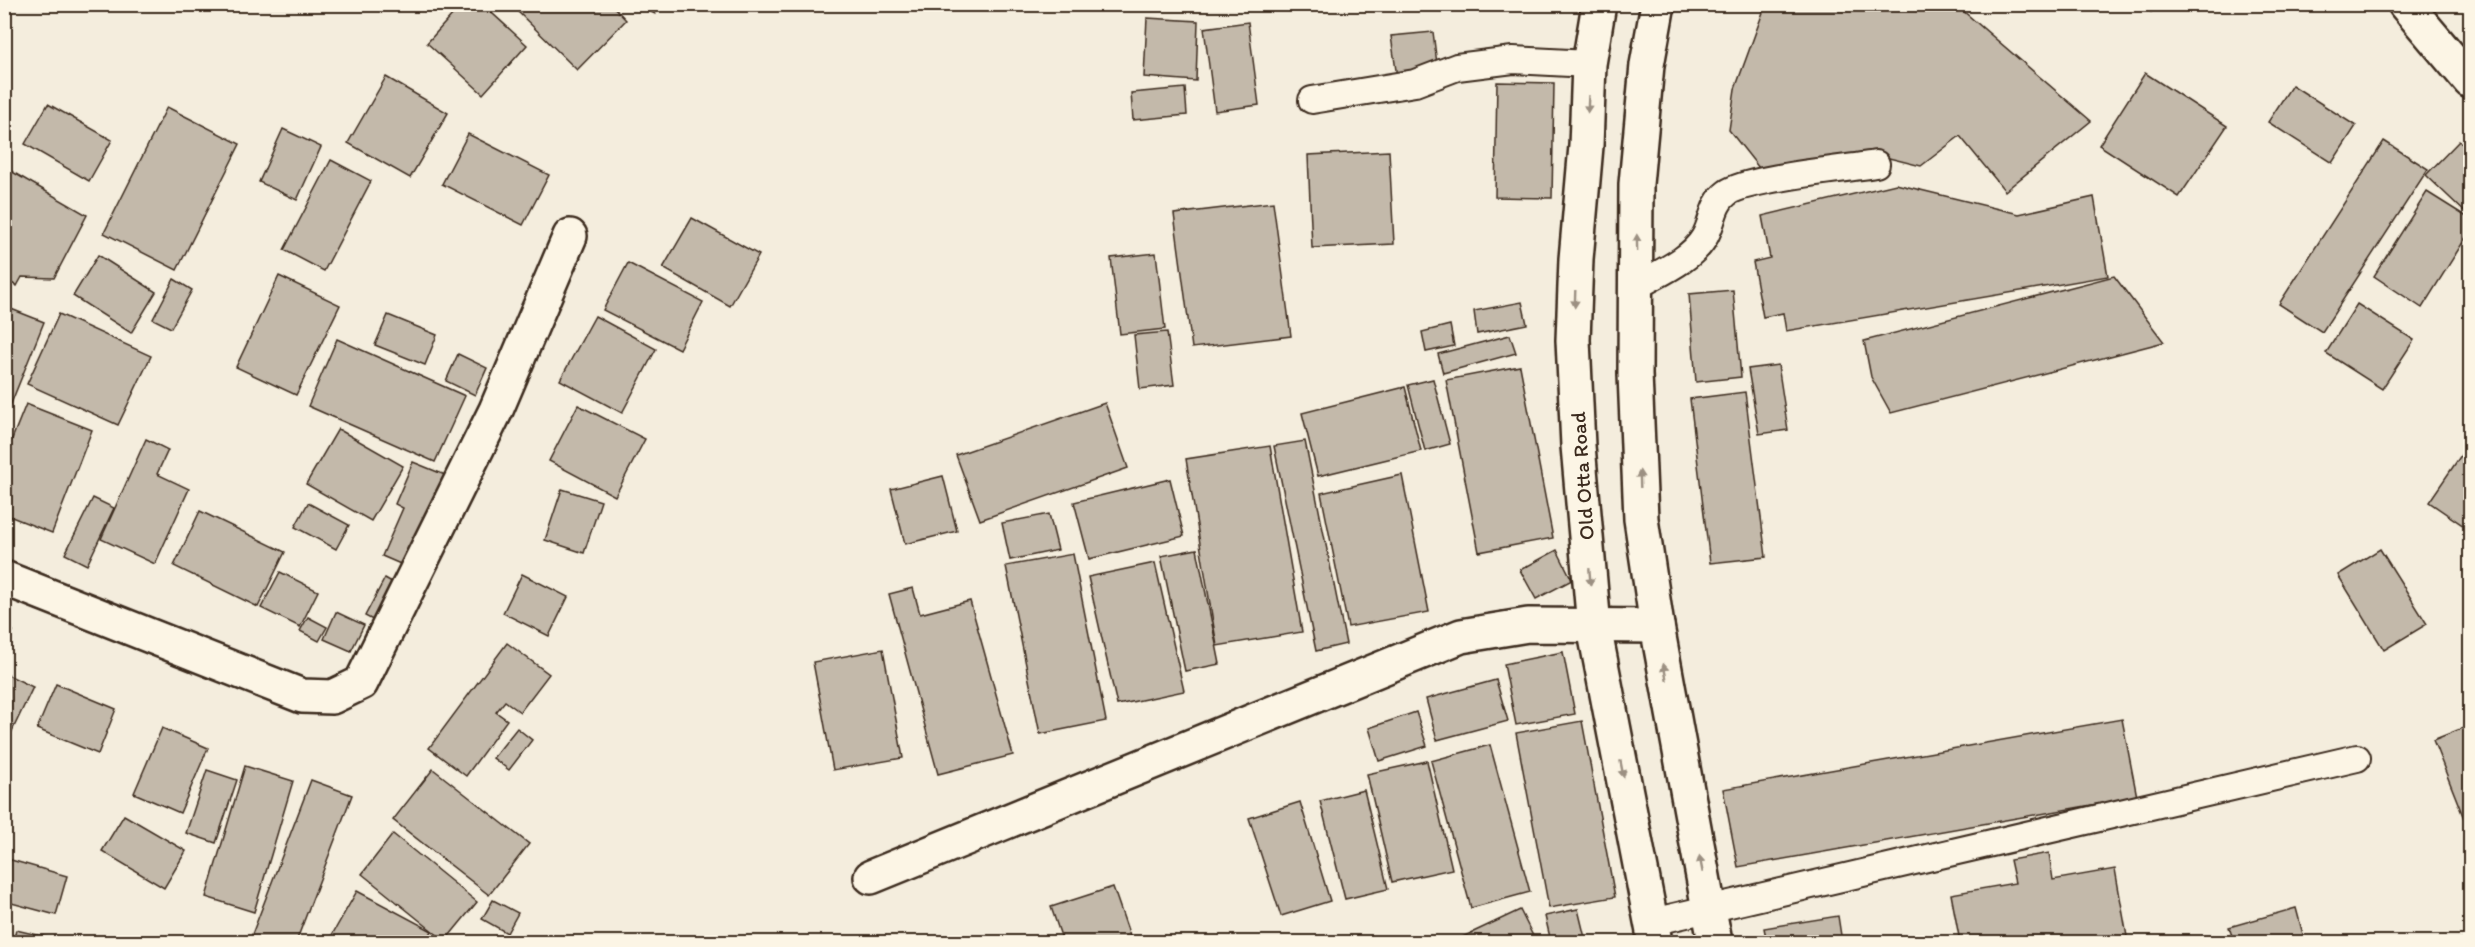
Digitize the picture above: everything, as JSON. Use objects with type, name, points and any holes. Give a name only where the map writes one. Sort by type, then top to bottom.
[{"type":"main road","name":"Old Otta Road","points":[[1599,4],[1589,64],[1586,146],[1576,259],[1574,340],[1578,446],[1594,627],[1653,932]]},
{"type":"main road","points":[[1658,4],[1647,65],[1636,184],[1635,374],[1641,519],[1657,626],[1715,942]]},
{"type":"main road","points":[[2404,4],[2470,81]]},
{"type":"main road","points":[[4,578],[302,696],[332,697],[361,683],[496,410],[570,236]]},
{"type":"main road","points":[[871,878],[1461,636],[1528,625],[1657,626]]},
{"type":"lane","points":[[1312,100],[1415,83],[1457,67],[1513,60],[1589,64]]},
{"type":"lane","points":[[1637,286],[1691,253],[1705,237],[1714,210],[1727,193],[1752,183],[1876,164]]},
{"type":"lane","points":[[1653,932],[1710,909],[2357,758]]},
{"type":"building","points":[[462,4],[482,4],[527,45],[483,94],[427,43]]},
{"type":"building","points":[[611,4],[626,20],[577,70],[511,5]]},
{"type":"building","points":[[636,4],[660,4],[655,14]]},
{"type":"building","points":[[1766,4],[1955,4],[2091,121],[2005,191],[1960,136],[1921,166],[1881,156],[1763,173],[1729,130],[1735,89]]},
{"type":"building","points":[[2139,4],[2156,4],[2151,12]]},
{"type":"building","points":[[1147,18],[1198,21],[1196,81],[1144,77]]},
{"type":"building","points":[[1248,22],[1259,105],[1215,111],[1204,28]]},
{"type":"building","points":[[1433,32],[1438,72],[1397,77],[1391,36]]},
{"type":"building","points":[[2145,73],[2227,126],[2179,197],[2099,145]]},
{"type":"building","points":[[386,77],[448,113],[410,178],[348,143]]},
{"type":"building","points":[[1497,82],[1554,83],[1552,198],[1495,197]]},
{"type":"building","points":[[2292,85],[2356,126],[2332,163],[2268,122]]},
{"type":"building","points":[[1185,88],[1187,115],[1133,120],[1131,93]]},
{"type":"building","points":[[48,104],[112,140],[89,181],[25,144]]},
{"type":"building","points":[[167,107],[240,144],[177,270],[104,233]]},
{"type":"building","points":[[283,129],[321,147],[297,200],[259,182]]},
{"type":"building","points":[[468,134],[549,175],[523,225],[442,184]]},
{"type":"building","points":[[2384,141],[2428,169],[2322,332],[2279,304]]},
{"type":"building","points":[[2459,141],[2470,151],[2470,217],[2426,175]]},
{"type":"building","points":[[1389,151],[1394,244],[1312,248],[1308,155]]},
{"type":"building","points":[[331,160],[371,181],[324,271],[284,250]]},
{"type":"building","points":[[9,170],[87,215],[54,278],[22,277],[17,286],[4,279],[4,178]]},
{"type":"building","points":[[1896,184],[2019,214],[2094,197],[2108,276],[1786,331],[1783,313],[1763,317],[1753,262],[1770,258],[1762,216]]},
{"type":"building","points":[[2427,192],[2470,219],[2470,231],[2422,308],[2374,276]]},
{"type":"building","points":[[1273,202],[1291,336],[1192,348],[1174,214]]},
{"type":"building","points":[[692,218],[759,255],[730,306],[663,268]]},
{"type":"building","points":[[1156,253],[1165,329],[1120,334],[1111,258]]},
{"type":"building","points":[[98,255],[156,292],[131,333],[73,296]]},
{"type":"building","points":[[628,263],[703,302],[679,349],[603,310]]},
{"type":"building","points":[[279,276],[340,305],[296,395],[236,367]]},
{"type":"building","points":[[2114,276],[2164,342],[1891,413],[1871,377],[1864,341]]},
{"type":"building","points":[[174,279],[192,290],[171,328],[153,319]]},
{"type":"building","points":[[1733,290],[1741,377],[1696,382],[1689,294]]},
{"type":"building","points":[[1522,302],[1527,324],[1477,334],[1474,311]]},
{"type":"building","points":[[2357,304],[2414,340],[2382,389],[2326,353]]},
{"type":"building","points":[[6,307],[44,322],[4,421],[4,311]]},
{"type":"building","points":[[59,314],[151,356],[118,425],[27,384]]},
{"type":"building","points":[[388,315],[437,335],[425,365],[375,345]]},
{"type":"building","points":[[595,316],[656,349],[622,413],[560,380]]},
{"type":"building","points":[[1450,325],[1454,346],[1426,352],[1422,332]]},
{"type":"building","points":[[1167,332],[1174,385],[1140,389],[1134,335]]},
{"type":"building","points":[[1510,335],[1516,353],[1443,373],[1438,354]]},
{"type":"building","points":[[337,339],[465,396],[435,462],[308,406]]},
{"type":"building","points":[[458,354],[487,368],[475,395],[446,381]]},
{"type":"building","points":[[1778,365],[1788,430],[1759,434],[1748,369]]},
{"type":"building","points":[[1520,366],[1553,538],[1479,552],[1446,380]]},
{"type":"building","points":[[1433,379],[1450,444],[1425,451],[1408,385]]},
{"type":"building","points":[[1405,387],[1421,451],[1318,476],[1302,413]]},
{"type":"building","points":[[1745,392],[1766,557],[1710,563],[1690,399]]},
{"type":"building","points":[[1105,403],[1128,468],[980,520],[956,455]]},
{"type":"building","points":[[26,404],[92,430],[52,533],[4,514],[4,459]]},
{"type":"building","points":[[578,405],[645,439],[615,496],[549,461]]},
{"type":"building","points":[[338,429],[403,466],[371,521],[306,484]]},
{"type":"building","points":[[146,439],[168,450],[157,474],[189,489],[155,564],[101,539]]},
{"type":"building","points":[[1305,441],[1346,644],[1316,651],[1274,446]]},
{"type":"building","points":[[2470,442],[2470,530],[2429,502]]},
{"type":"building","points":[[1270,446],[1302,632],[1217,646],[1186,459]]},
{"type":"building","points":[[413,462],[445,475],[405,566],[382,556],[403,508],[395,504]]},
{"type":"building","points":[[1402,475],[1429,612],[1348,627],[1321,493]]},
{"type":"building","points":[[943,476],[957,531],[905,544],[891,489]]},
{"type":"building","points":[[1170,479],[1184,536],[1089,559],[1074,502]]},
{"type":"building","points":[[562,489],[601,501],[584,553],[545,540]]},
{"type":"building","points":[[93,498],[114,508],[87,565],[65,554]]},
{"type":"building","points":[[308,503],[349,525],[336,549],[295,527]]},
{"type":"building","points":[[200,511],[285,552],[258,607],[174,566]]},
{"type":"building","points":[[1049,514],[1058,550],[1010,560],[1002,523]]},
{"type":"building","points":[[1197,549],[1220,664],[1185,671],[1161,556]]},
{"type":"building","points":[[2380,549],[2427,624],[2384,650],[2338,575]]},
{"type":"building","points":[[1557,550],[1572,580],[1536,599],[1520,570]]},
{"type":"building","points":[[1073,554],[1106,721],[1040,734],[1006,566]]},
{"type":"building","points":[[1155,563],[1184,691],[1117,705],[1088,577]]},
{"type":"building","points":[[280,572],[318,591],[300,627],[261,608]]},
{"type":"building","points":[[522,574],[568,597],[549,636],[503,613]]},
{"type":"building","points":[[385,578],[404,589],[384,626],[365,616]]},
{"type":"building","points":[[913,588],[920,614],[970,601],[1013,755],[938,774],[889,594]]},
{"type":"building","points":[[336,612],[364,625],[351,651],[324,639]]},
{"type":"building","points":[[308,617],[327,627],[319,641],[300,631]]},
{"type":"building","points":[[4,627],[13,631],[4,648]]},
{"type":"building","points":[[507,643],[549,674],[520,712],[505,701],[496,712],[507,720],[466,776],[429,748]]},
{"type":"building","points":[[883,649],[903,758],[833,770],[813,662]]},
{"type":"building","points":[[1563,652],[1575,714],[1516,725],[1504,664]]},
{"type":"building","points":[[4,673],[33,687],[4,748]]},
{"type":"building","points":[[1496,680],[1508,721],[1437,740],[1426,699]]},
{"type":"building","points":[[56,684],[116,709],[98,754],[37,729]]},
{"type":"building","points":[[1416,712],[1427,746],[1379,761],[1369,728]]},
{"type":"building","points":[[2122,719],[2137,797],[1738,867],[1723,789]]},
{"type":"building","points":[[1582,721],[1615,897],[1549,908],[1516,733]]},
{"type":"building","points":[[2470,725],[2470,825],[2467,826],[2433,740]]},
{"type":"building","points":[[162,728],[208,748],[180,813],[134,793]]},
{"type":"building","points":[[517,728],[532,740],[509,770],[493,758]]},
{"type":"building","points":[[1490,745],[1530,892],[1471,908],[1431,761]]},
{"type":"building","points":[[1427,761],[1452,869],[1392,882],[1367,774]]},
{"type":"building","points":[[245,766],[293,781],[254,912],[206,897]]},
{"type":"building","points":[[433,769],[529,844],[489,895],[393,820]]},
{"type":"building","points":[[207,770],[237,780],[216,843],[186,833]]},
{"type":"building","points":[[311,780],[352,795],[296,942],[266,942],[251,937]]},
{"type":"building","points":[[1364,790],[1388,889],[1345,899],[1320,801]]},
{"type":"building","points":[[1300,802],[1330,901],[1281,916],[1249,818]]},
{"type":"building","points":[[124,815],[186,851],[164,888],[102,851]]},
{"type":"building","points":[[393,834],[477,902],[445,941],[362,874]]},
{"type":"building","points":[[2049,853],[2053,880],[2115,869],[2128,942],[1960,942],[1951,894],[2015,883],[2010,860]]},
{"type":"building","points":[[4,858],[67,876],[56,915],[4,901]]},
{"type":"building","points":[[1113,887],[1132,942],[1063,942],[1051,907]]},
{"type":"building","points":[[357,891],[432,931],[426,942],[328,942]]},
{"type":"building","points":[[493,900],[518,913],[507,933],[482,919]]},
{"type":"building","points":[[2296,908],[2305,942],[2234,942],[2229,927]]},
{"type":"building","points":[[1578,909],[1586,942],[1551,942],[1545,916]]},
{"type":"building","points":[[1520,910],[1536,942],[1452,942]]},
{"type":"building","points":[[1838,916],[1842,942],[1767,942],[1764,928]]},
{"type":"building","points":[[16,930],[55,939],[54,942],[13,942]]}]
